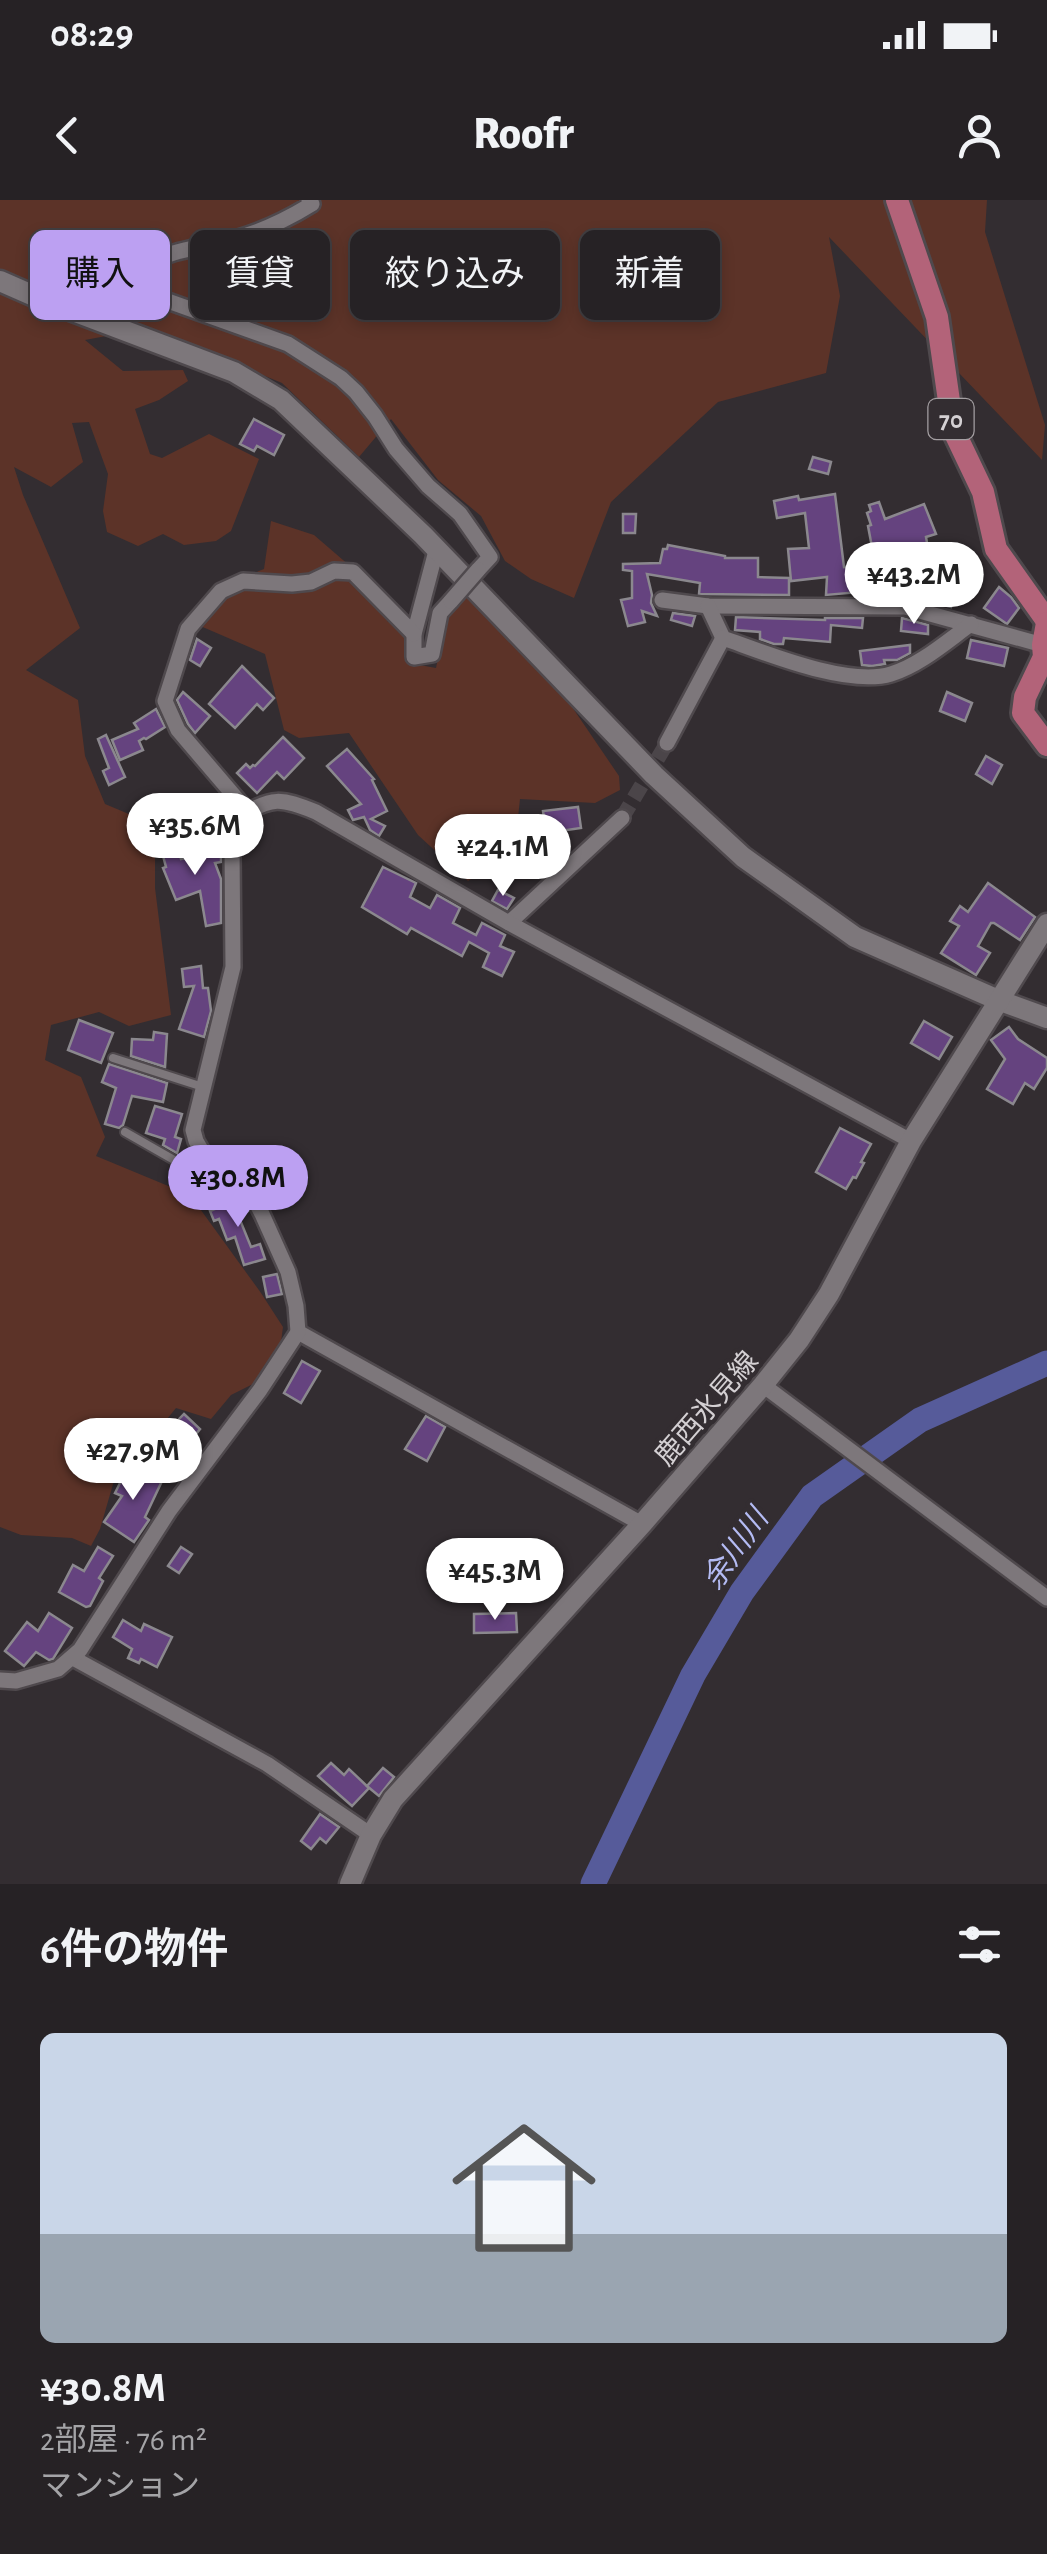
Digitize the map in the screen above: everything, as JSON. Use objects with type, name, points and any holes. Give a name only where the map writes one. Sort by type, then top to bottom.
[{"type":"main road","name":"70","points":[[897,200],[937,317],[953,429],[984,492],[996,549],[1046,630]]},
{"type":"main road","points":[[1046,630],[1044,658],[1025,697],[1023,713],[1047,745]]},
{"type":"street","points":[[309,200],[312,204],[282,222],[221,243],[167,253],[151,263],[147,283],[151,295],[288,344],[340,378],[375,416],[396,450],[460,514],[484,547],[490,557],[440,613],[432,654],[414,657],[414,634],[436,551]]},
{"type":"street","points":[[0,281],[234,372],[281,400],[423,535],[654,774],[743,857],[854,937],[1047,1018]]},
{"type":"street","points":[[248,812],[178,730],[164,701],[188,628],[222,591],[243,582],[292,584],[311,582],[334,571],[353,572],[414,634]]},
{"type":"street","points":[[662,600],[708,606],[905,607],[970,624],[1046,630]]},
{"type":"street","points":[[708,606],[723,638],[788,661],[870,678],[894,673],[932,653],[970,624]]},
{"type":"street","points":[[667,742],[723,638]]},
{"type":"street","points":[[0,1680],[16,1681],[58,1669],[73,1658],[169,1511],[260,1390],[298,1332],[288,1272],[256,1203],[235,1176],[206,1158],[193,1130],[232,967],[232,850],[240,818],[259,804],[287,800],[316,812],[509,923],[911,1140]]},
{"type":"street","points":[[509,923],[622,818]]},
{"type":"street","name":"鹿西氷見線","points":[[350,1884],[370,1835],[393,1799],[642,1524],[799,1340],[829,1294],[911,1140],[1047,924]]},
{"type":"street","points":[[298,1332],[642,1524]]},
{"type":"street","points":[[763,1385],[1047,1598]]},
{"type":"street","points":[[73,1658],[268,1764],[370,1835]]},
{"type":"lane","points":[[113,1058],[202,1088]]},
{"type":"lane","points":[[125,1132],[181,1164],[206,1158]]},
{"type":"shaded area","points":[[0,200],[987,200],[985,232],[1045,425],[1042,460],[829,237],[840,296],[826,373],[718,402],[611,502],[574,598],[531,579],[505,561],[481,516],[438,480],[391,419],[359,457],[282,383],[149,328],[85,340],[123,371],[183,370],[188,381],[159,400],[135,409],[150,454],[162,458],[209,434],[259,459],[231,531],[216,541],[184,545],[163,534],[138,546],[107,532],[103,511],[108,474],[89,422],[72,423],[83,462],[51,487],[14,467],[80,628],[26,670],[78,700],[85,756],[105,804],[155,825],[155,888],[171,1015],[129,1026],[99,1012],[51,1025],[45,1060],[81,1077],[105,1137],[96,1156],[190,1195],[283,1327],[280,1349],[257,1382],[231,1395],[211,1419],[176,1408],[141,1451],[118,1467],[100,1529],[91,1546],[72,1538],[21,1535],[0,1527]]},
{"type":"shaded area","points":[[271,521],[314,535],[401,610],[387,621],[402,629],[414,664],[436,668],[446,619],[466,596],[568,701],[619,776],[620,790],[595,803],[520,799],[518,818],[502,828],[485,870],[468,881],[418,835],[349,733],[299,738],[284,730],[265,654],[198,625],[235,585],[264,569]]},
{"type":"building","points":[[254,419],[284,435],[274,455],[257,446],[254,451],[240,444]]},
{"type":"building","points":[[813,457],[831,462],[828,474],[809,469]]},
{"type":"building","points":[[835,494],[844,567],[875,563],[868,526],[869,505],[879,502],[885,519],[924,504],[936,534],[926,537],[929,555],[902,559],[904,583],[953,579],[957,589],[951,607],[894,596],[893,589],[826,595],[827,577],[791,581],[788,549],[809,548],[805,513],[777,518],[774,501]]},
{"type":"building","points":[[623,514],[636,514],[635,533],[623,533]]},
{"type":"building","points":[[668,545],[725,558],[758,558],[758,577],[789,578],[789,595],[699,594],[700,583],[647,574],[657,616],[642,611],[645,622],[628,626],[621,600],[632,598],[632,571],[623,570],[623,564],[660,563]]},
{"type":"building","points":[[999,587],[1019,608],[1007,624],[984,608]]},
{"type":"building","points":[[673,613],[695,616],[692,626],[671,620]]},
{"type":"building","points":[[736,617],[863,618],[862,628],[831,625],[830,642],[784,638],[783,644],[774,644],[760,639],[760,632],[735,630]]},
{"type":"building","points":[[902,618],[928,625],[928,634],[901,631]]},
{"type":"building","points":[[197,639],[211,648],[200,666],[190,660]]},
{"type":"building","points":[[971,640],[1008,648],[1004,666],[967,658]]},
{"type":"building","points":[[910,645],[910,653],[897,660],[862,665],[860,651]]},
{"type":"building","points":[[242,666],[274,698],[263,710],[257,704],[235,728],[209,704]]},
{"type":"building","points":[[183,692],[210,716],[195,733],[177,700]]},
{"type":"building","points":[[947,692],[972,703],[965,721],[940,711]]},
{"type":"building","points":[[156,709],[165,727],[139,741],[143,750],[120,760],[112,740],[138,729],[134,723]]},
{"type":"building","points":[[106,735],[125,777],[109,785],[103,771],[109,768],[98,739]]},
{"type":"building","points":[[283,737],[304,758],[284,779],[277,772],[257,793],[237,773],[246,764],[250,768],[255,766]]},
{"type":"building","points":[[347,749],[374,779],[387,811],[371,819],[385,826],[379,836],[370,830],[364,817],[353,820],[348,810],[361,804],[327,766]]},
{"type":"building","points":[[986,756],[1002,765],[992,784],[976,774]]},
{"type":"building","points":[[578,807],[581,828],[546,833],[543,811]]},
{"type":"building","points":[[512,827],[525,831],[520,846],[507,841]]},
{"type":"building","points":[[175,837],[181,859],[221,851],[221,862],[215,863],[221,879],[221,923],[206,926],[200,891],[176,900],[163,868],[166,867],[159,841]]},
{"type":"building","points":[[549,844],[552,858],[524,865],[520,851]]},
{"type":"building","points":[[383,867],[416,883],[410,897],[430,908],[437,895],[460,908],[453,923],[476,935],[482,923],[505,935],[500,946],[514,952],[502,976],[483,967],[489,953],[469,942],[462,956],[411,928],[407,934],[362,907]]},
{"type":"building","points":[[988,883],[1035,917],[1020,940],[991,923],[978,946],[990,953],[976,975],[941,953],[959,926],[950,921],[960,906],[968,912]]},
{"type":"building","points":[[498,890],[514,898],[507,909],[492,901]]},
{"type":"building","points":[[201,966],[211,1011],[204,1037],[179,1029],[194,986],[184,987],[182,969]]},
{"type":"building","points":[[79,1020],[113,1033],[101,1063],[68,1050]]},
{"type":"building","points":[[924,1021],[952,1037],[939,1059],[911,1043]]},
{"type":"building","points":[[1009,1027],[1018,1039],[1047,1058],[1047,1068],[1034,1089],[1025,1083],[1013,1104],[987,1089],[1005,1059],[991,1040]]},
{"type":"building","points":[[154,1032],[167,1034],[165,1067],[131,1056],[132,1039],[153,1040]]},
{"type":"building","points":[[109,1064],[167,1083],[163,1102],[132,1096],[123,1125],[119,1128],[105,1124],[116,1088],[102,1082]]},
{"type":"building","points":[[155,1106],[182,1114],[175,1137],[181,1139],[177,1153],[163,1145],[165,1139],[146,1133]]},
{"type":"building","points":[[840,1128],[871,1144],[856,1178],[846,1189],[816,1172]]},
{"type":"building","points":[[241,1198],[248,1211],[238,1215],[251,1247],[260,1244],[265,1259],[244,1265],[235,1237],[227,1240],[219,1219],[214,1221],[210,1211]]},
{"type":"building","points":[[277,1274],[282,1294],[267,1297],[263,1277]]},
{"type":"building","points":[[302,1361],[320,1371],[301,1403],[284,1393]]},
{"type":"building","points":[[184,1414],[200,1429],[168,1469],[147,1452]]},
{"type":"building","points":[[426,1416],[445,1427],[427,1461],[405,1449]]},
{"type":"building","points":[[129,1465],[162,1481],[145,1517],[149,1520],[134,1542],[104,1522],[122,1496],[115,1493]]},
{"type":"building","points":[[98,1547],[113,1556],[99,1578],[103,1581],[90,1606],[86,1607],[59,1592],[73,1565],[84,1571]]},
{"type":"building","points":[[181,1547],[192,1554],[179,1573],[168,1566]]},
{"type":"building","points":[[49,1613],[72,1628],[53,1659],[36,1652],[24,1666],[5,1651],[27,1622],[38,1631]]},
{"type":"building","points":[[516,1613],[517,1632],[474,1633],[474,1614]]},
{"type":"building","points":[[123,1620],[141,1631],[144,1624],[172,1637],[157,1667],[128,1658],[132,1649],[113,1637]]},
{"type":"building","points":[[331,1763],[344,1775],[349,1769],[369,1788],[352,1806],[318,1776]]},
{"type":"building","points":[[383,1768],[394,1777],[379,1796],[367,1786]]},
{"type":"building","points":[[320,1814],[339,1827],[326,1843],[320,1838],[311,1849],[301,1841]]},
{"type":"waterway","name":"余川川","points":[[593,1884],[693,1675],[742,1592],[812,1496],[920,1420],[1047,1363]]},
{"type":"tunnel","points":[[622,818],[667,743]]}]
